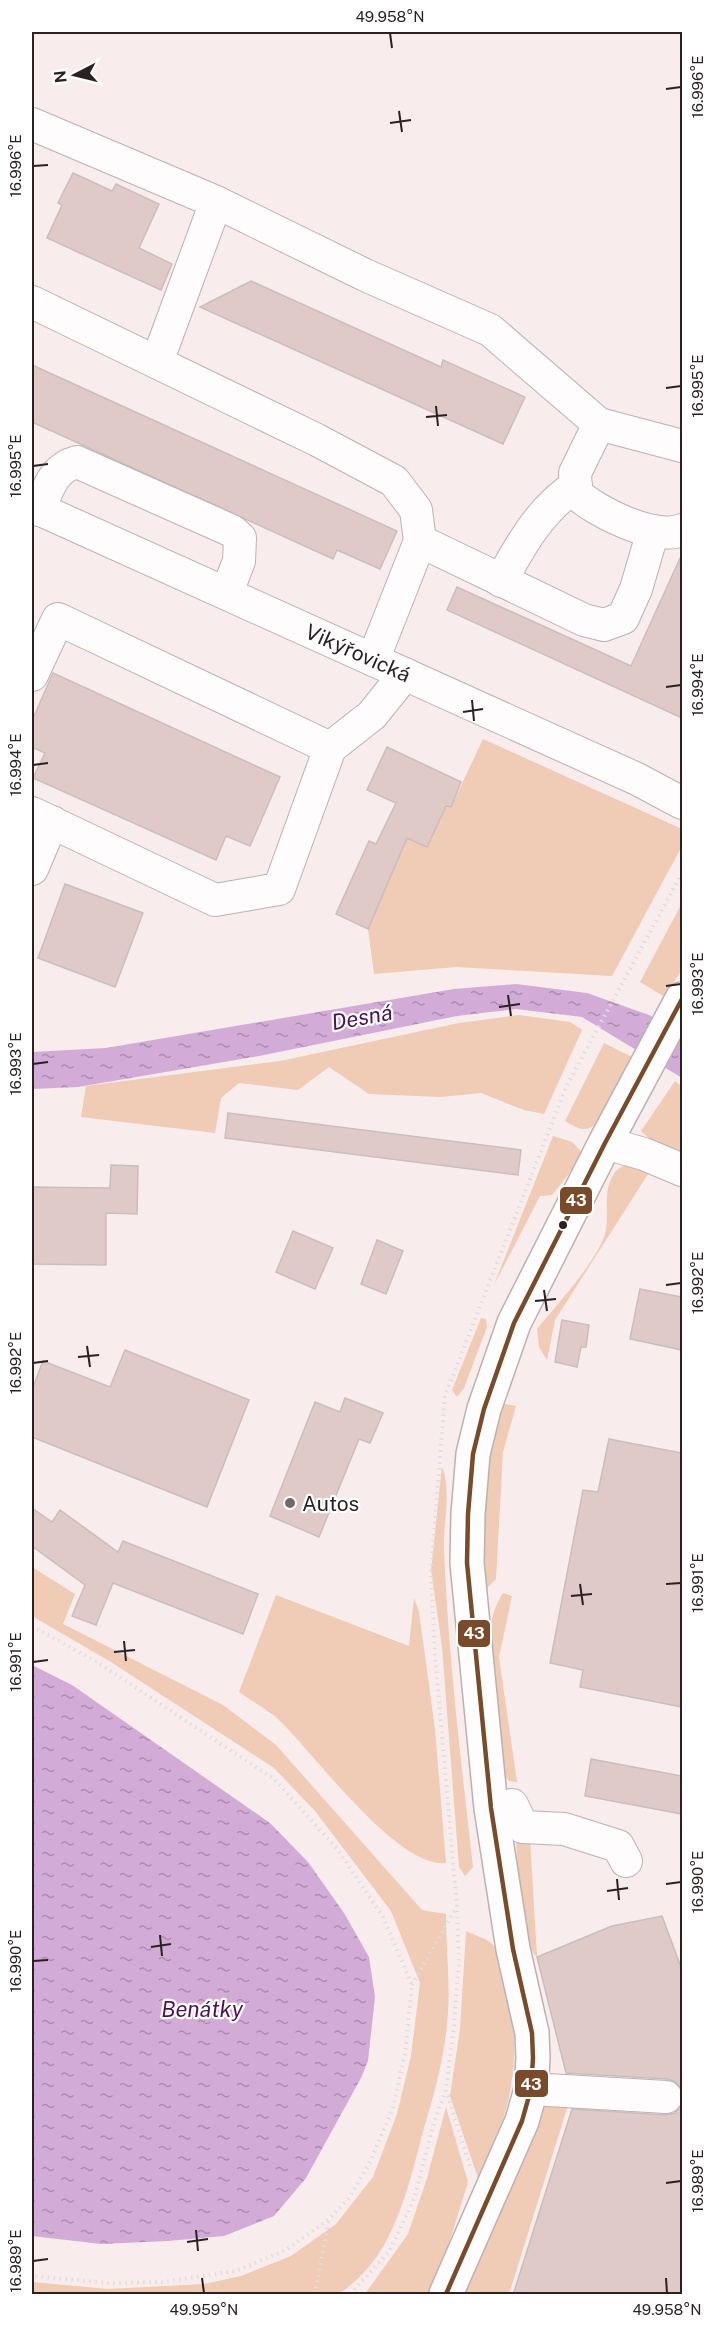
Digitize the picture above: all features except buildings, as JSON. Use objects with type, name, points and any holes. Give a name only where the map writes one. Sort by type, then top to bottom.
[{"type":"main road","points":[[446,2295],[522,2121],[531,2089],[532,2033],[512,1939],[490,1808],[467,1563],[473,1454],[484,1409],[514,1323],[605,1143],[682,1000]]},
{"type":"street","points":[[32,124],[216,202],[365,275],[490,330],[599,424],[682,447]]},
{"type":"street","points":[[157,362],[216,202]]},
{"type":"street","points":[[32,302],[394,481],[416,510],[420,541],[373,660]]},
{"type":"street","points":[[420,541],[584,620],[604,625],[622,618],[668,531],[590,507],[576,493],[575,473],[599,424]]},
{"type":"street","points":[[35,508],[64,465],[77,462],[87,466],[232,531],[240,538],[239,561],[227,592]]},
{"type":"street","points":[[501,581],[521,544],[558,497],[576,486]]},
{"type":"street","name":"Vikýřovická","points":[[35,508],[227,592],[637,779],[682,803]]},
{"type":"street","points":[[32,675],[58,619],[330,748]]},
{"type":"street","points":[[32,869],[42,818],[215,900],[279,889],[330,748],[372,715],[405,674]]},
{"type":"street","points":[[605,1143],[644,1154],[682,1170]]},
{"type":"street","points":[[512,1805],[523,1827],[564,1829],[618,1846],[626,1861]]},
{"type":"street","points":[[531,2089],[666,2097]]},
{"type":"path","points":[[569,1082],[682,873]]},
{"type":"path","points":[[32,1626],[97,1662],[274,1779],[338,1850],[383,1917],[412,1985]]},
{"type":"path","points":[[32,2276],[107,2283],[152,2283],[236,2271],[286,2250],[329,2219],[349,2198],[370,2162],[393,2108],[405,2054],[412,1985],[457,1907]]},
{"type":"path","points":[[446,2089],[483,2209]]},
{"type":"path","points":[[315,2295],[329,2219]]},
{"type":"shaded area","points":[[483,739],[682,829],[682,846],[612,976],[456,967],[374,974],[368,929],[400,849],[406,838],[427,846],[446,806],[451,807]]},
{"type":"shaded area","points":[[682,903],[682,969],[665,997],[640,982]]},
{"type":"shaded area","points":[[519,1015],[570,1022],[582,1030],[544,1114],[524,1110],[481,1093],[441,1097],[369,1094],[329,1067],[298,1090],[239,1083],[221,1098],[215,1133],[81,1117],[86,1086],[280,1061],[459,1023]]},
{"type":"shaded area","points":[[604,1043],[632,1057],[604,1115],[592,1127],[578,1128],[565,1121]]},
{"type":"shaded area","points":[[675,1081],[682,1087],[682,1155],[659,1147],[641,1131]]},
{"type":"shaded area","points":[[553,1136],[572,1142],[581,1151],[576,1165],[552,1195],[540,1196],[494,1285]]},
{"type":"shaded area","points":[[640,1163],[650,1171],[555,1320],[547,1360],[539,1347],[537,1329],[596,1254],[606,1230],[609,1186],[615,1172],[623,1166]]},
{"type":"shaded area","points":[[481,1318],[486,1319],[487,1327],[464,1388],[457,1397],[452,1390]]},
{"type":"shaded area","points":[[505,1404],[516,1406],[503,1452],[496,1579],[480,1595],[480,1496],[483,1471],[487,1446],[494,1424]]},
{"type":"shaded area","points":[[442,1466],[446,1486],[444,1548],[449,1628],[473,1867],[465,1876],[459,1867],[442,1647],[431,1570]]},
{"type":"shaded area","points":[[32,1567],[75,1594],[63,1624],[223,1705],[276,1745],[422,1910],[446,1914],[449,1998],[446,2037],[438,2077],[412,2174],[386,2242],[357,2280],[338,2294],[32,2294],[32,2282],[108,2289],[204,2284],[241,2276],[291,2256],[336,2224],[373,2177],[397,2114],[411,2056],[420,1983],[391,1911],[315,1811],[274,1768],[111,1662],[32,1616]]},
{"type":"shaded area","points":[[503,1593],[512,1596],[499,1657],[517,1782],[509,1781],[505,1776],[493,1708],[488,1657],[494,1611]]},
{"type":"shaded area","points":[[276,1595],[409,1646],[414,1598],[419,1612],[435,1729],[446,1863],[427,1860],[406,1849],[383,1831],[337,1785],[279,1720],[239,1692]]},
{"type":"shaded area","points":[[530,1838],[537,1957],[531,1948],[523,1920],[516,1840]]},
{"type":"shaded area","points":[[466,1931],[491,1943],[501,1957],[512,2012],[514,2037],[514,2061],[506,2108],[490,2154],[478,2178],[450,2096],[460,2029]]},
{"type":"shaded area","points":[[548,2099],[569,2102],[509,2294],[461,2294]]},
{"type":"shaded area","points":[[446,2107],[468,2182],[443,2263],[428,2294],[365,2294],[408,2234],[427,2178]]},
{"type":"water","name":"Desná","points":[[516,984],[587,993],[649,1015],[682,1035],[682,1078],[582,1017],[516,1009],[457,1016],[259,1056],[78,1087],[32,1089],[32,1052],[106,1048],[454,989]]},
{"type":"water","name":"Benátky","points":[[32,1665],[72,1685],[270,1823],[308,1862],[344,1913],[369,1957],[375,1997],[368,2061],[361,2078],[306,2178],[274,2216],[224,2236],[101,2244],[32,2236]]},
{"type":"transit line","name":"43","points":[[446,2294],[522,2121],[531,2089],[533,2058],[532,2033],[513,1949],[491,1808],[467,1563],[473,1454],[484,1409],[514,1323],[605,1143],[682,999]]},
{"type":"place","name":"Autos","points":[[290,1503]]}]
